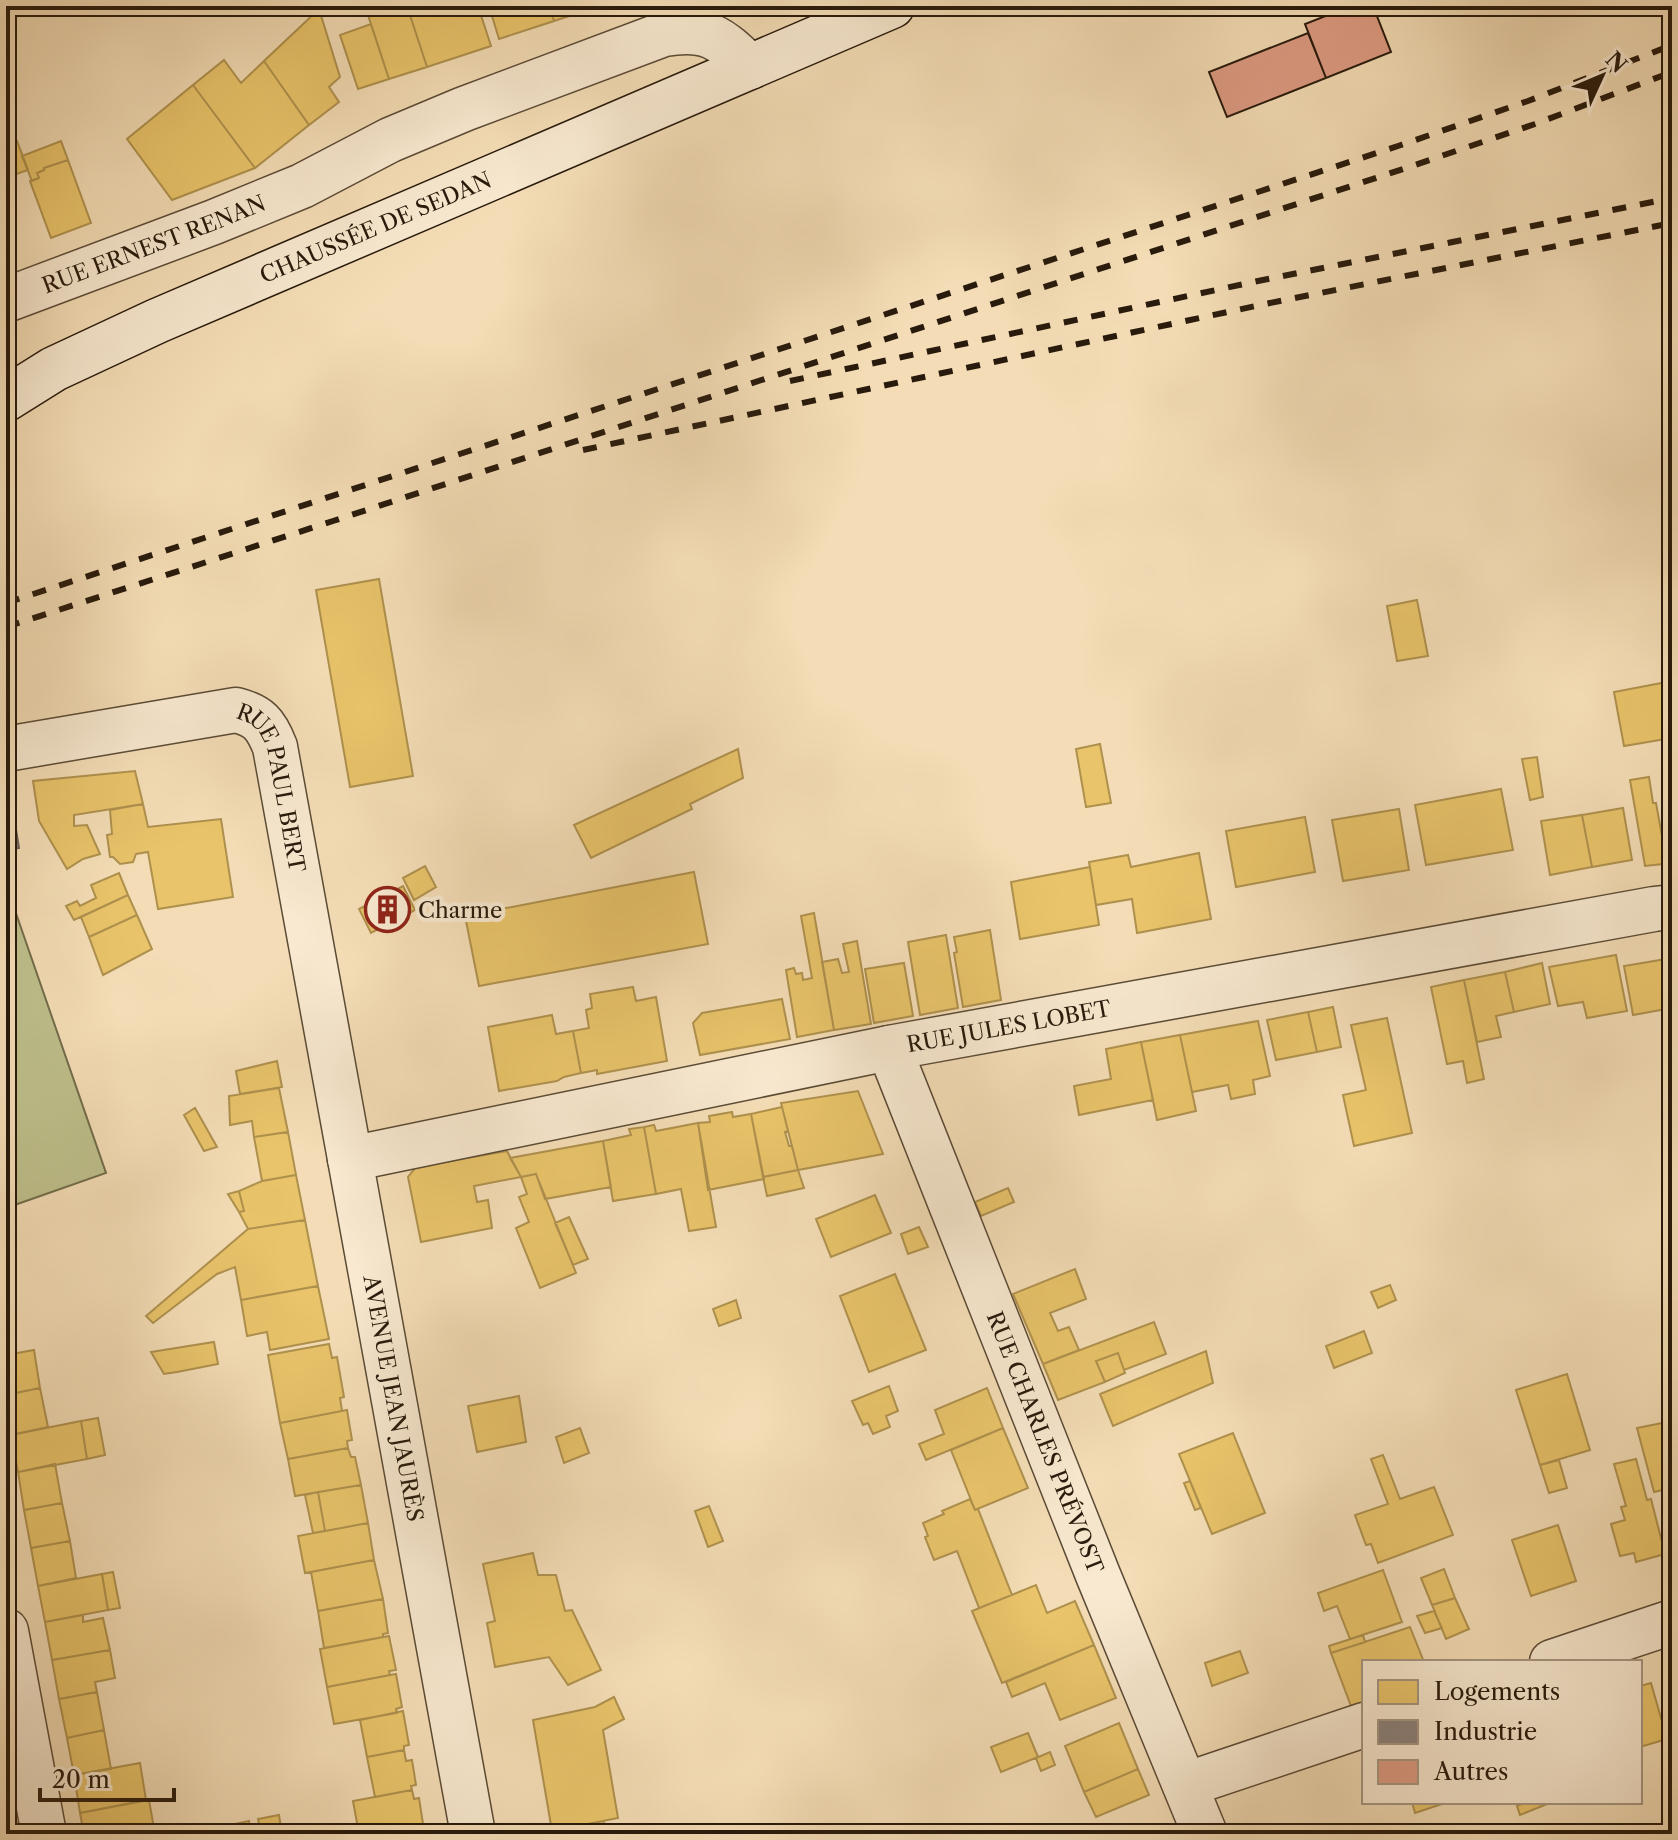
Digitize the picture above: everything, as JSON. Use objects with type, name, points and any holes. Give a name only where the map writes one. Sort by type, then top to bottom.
[{"type":"street","name":"CHAUSSÉE DE SEDAN","points":[[6,399],[54,369],[99,347],[892,6]]},
{"type":"street","name":"RUE ERNEST RENAN","points":[[6,300],[302,186],[405,134],[464,109],[664,34],[682,31],[711,35],[750,67]]},
{"type":"street","name":"RUE PAUL BERT","points":[[6,749],[236,710],[252,714],[268,729],[275,747],[314,961]]},
{"type":"street","name":"RUE JULES LOBET","points":[[350,1159],[889,1048],[1672,907]]},
{"type":"street","name":"AVENUE JEAN JAURÈS","points":[[314,961],[473,1834]]},
{"type":"street","name":"RUE CHARLES PRÉVOST","points":[[889,1048],[1086,1546],[1205,1834]]},
{"type":"street","points":[[1558,1660],[1672,1622]]},
{"type":"street","points":[[6,1631],[44,1834]]},
{"type":"street","points":[[1185,1785],[1362,1726]]},
{"type":"green space","points":[[10,896],[106,1173],[6,1208],[6,898]]},
{"type":"building: Logements","points":[[365,6],[407,6],[427,67],[389,79]]},
{"type":"building: Logements","points":[[407,6],[478,6],[491,46],[427,67]]},
{"type":"building: Logements","points":[[489,6],[549,6],[554,21],[499,39]]},
{"type":"building: Logements","points":[[549,6],[600,6],[554,21]]},
{"type":"building: Logements","points":[[319,9],[340,77],[329,87],[339,102],[309,125],[264,61]]},
{"type":"building: Logements","points":[[371,24],[389,79],[358,89],[340,35]]},
{"type":"building: Logements","points":[[224,60],[241,83],[264,61],[309,125],[255,168],[193,85]]},
{"type":"building: Logements","points":[[193,85],[255,168],[172,200],[127,139]]},
{"type":"building: Logements","points":[[17,141],[28,170],[8,177],[6,145]]},
{"type":"building: Logements","points":[[61,141],[68,160],[44,168],[37,173],[39,178],[32,181],[22,156]]},
{"type":"building: Logements","points":[[68,160],[91,223],[51,238],[30,181],[39,178],[37,173],[44,168]]},
{"type":"building: Logements","points":[[379,579],[413,776],[350,787],[316,590]]},
{"type":"building: Logements","points":[[1417,600],[1428,656],[1397,661],[1387,606]]},
{"type":"building: Logements","points":[[1672,681],[1672,738],[1624,746],[1614,692]]},
{"type":"building: Logements","points":[[1100,744],[1111,803],[1086,807],[1076,749]]},
{"type":"building: Logements","points":[[738,749],[743,778],[690,804],[692,809],[591,858],[574,825]]},
{"type":"building: Logements","points":[[1537,757],[1543,797],[1530,800],[1522,759]]},
{"type":"building: Logements","points":[[135,771],[143,804],[74,815],[74,826],[87,825],[100,854],[83,859],[67,869],[39,821],[33,781]]},
{"type":"building: Logements","points":[[1649,777],[1662,836],[1672,834],[1672,863],[1645,866],[1630,780]]},
{"type":"building: Logements","points":[[1501,789],[1513,850],[1426,865],[1415,805]]},
{"type":"building: Logements","points":[[143,804],[148,827],[221,819],[233,897],[158,909],[148,852],[136,854],[133,862],[120,864],[110,857],[107,835],[112,834],[110,810]]},
{"type":"building: Logements","points":[[1623,808],[1632,860],[1592,867],[1582,815]]},
{"type":"building: Logements","points":[[1399,809],[1409,870],[1343,881],[1332,820]]},
{"type":"building: Logements","points":[[1582,815],[1592,867],[1550,875],[1541,821]]},
{"type":"building: Logements","points":[[1305,817],[1315,872],[1236,887],[1226,831]]},
{"type":"building: Logements","points":[[1199,853],[1211,919],[1137,933],[1132,899],[1096,905],[1089,862],[1128,855],[1131,867]]},
{"type":"building: Logements","points":[[425,866],[436,887],[414,900],[403,878]]},
{"type":"building: Logements","points":[[1090,867],[1099,925],[1020,939],[1011,882]]},
{"type":"building: Logements","points":[[694,872],[708,944],[479,986],[465,916]]},
{"type":"building: Logements","points":[[119,873],[128,895],[74,920],[66,906],[77,901],[80,906],[96,898],[91,885]]},
{"type":"building: Logements","name":"Charme","points":[[403,886],[415,910],[371,933],[359,909]]},
{"type":"building: Logements","points":[[128,895],[137,915],[89,937],[81,917]]},
{"type":"building: Logements","points":[[814,913],[834,1030],[797,1037],[786,970],[794,968],[796,974],[802,973],[803,980],[812,978],[801,916]]},
{"type":"building: Logements","points":[[137,915],[152,949],[103,975],[89,937]]},
{"type":"building: Logements","points":[[990,930],[1001,1000],[963,1007],[954,937]]},
{"type":"building: Logements","points":[[946,935],[958,1008],[920,1015],[908,942]]},
{"type":"building: Logements","points":[[857,941],[871,1024],[834,1030],[822,962],[838,959],[842,973],[849,972],[843,944]]},
{"type":"building: Logements","points":[[1616,955],[1627,1011],[1587,1018],[1583,1002],[1558,1006],[1549,967]]},
{"type":"building: Logements","points":[[1672,958],[1672,1008],[1633,1015],[1624,966]]},
{"type":"building: Logements","points":[[904,963],[913,1016],[874,1023],[865,969]]},
{"type":"building: Logements","points":[[1542,963],[1550,1004],[1514,1012],[1505,972]]},
{"type":"building: Logements","points":[[1505,972],[1514,1012],[1496,1016],[1501,1037],[1477,1042],[1464,980]]},
{"type":"building: Logements","points":[[1464,980],[1484,1079],[1467,1083],[1463,1061],[1447,1064],[1431,987]]},
{"type":"building: Logements","points":[[633,987],[636,1001],[656,997],[667,1061],[597,1074],[597,1070],[581,1073],[573,1031],[589,1028],[586,1010],[592,1008],[590,994]]},
{"type":"building: Logements","points":[[782,999],[790,1039],[700,1055],[693,1023],[702,1013]]},
{"type":"building: Logements","points":[[1333,1007],[1341,1047],[1317,1052],[1308,1012]]},
{"type":"building: Logements","points":[[1308,1012],[1317,1052],[1276,1060],[1267,1020]]},
{"type":"building: Logements","points":[[552,1015],[556,1034],[573,1031],[581,1073],[557,1081],[499,1091],[488,1027]]},
{"type":"building: Logements","points":[[1387,1018],[1412,1133],[1354,1146],[1343,1095],[1366,1090],[1351,1025]]},
{"type":"building: Logements","points":[[1258,1021],[1270,1076],[1253,1080],[1255,1094],[1231,1099],[1228,1085],[1192,1092],[1180,1035]]},
{"type":"building: Logements","points":[[1180,1035],[1196,1111],[1157,1120],[1141,1042]]},
{"type":"building: Logements","points":[[1141,1042],[1153,1100],[1079,1115],[1074,1086],[1111,1079],[1106,1049]]},
{"type":"building: Logements","points":[[277,1061],[282,1087],[240,1094],[236,1071]]},
{"type":"building: Logements","points":[[279,1088],[288,1132],[254,1137],[252,1121],[230,1125],[229,1096]]},
{"type":"building: Logements","points":[[858,1091],[883,1154],[798,1170],[781,1103]]},
{"type":"building: Logements","points":[[782,1107],[788,1131],[785,1132],[798,1170],[763,1177],[751,1114]]},
{"type":"building: Logements","points":[[195,1108],[217,1147],[204,1151],[184,1115]]},
{"type":"building: Logements","points":[[732,1112],[733,1117],[751,1114],[764,1179],[708,1190],[698,1123],[710,1122],[709,1116]]},
{"type":"building: Logements","points":[[698,1123],[716,1227],[689,1231],[681,1189],[656,1194],[644,1127],[654,1125],[656,1131]]},
{"type":"building: Logements","points":[[644,1127],[656,1194],[613,1201],[603,1141],[631,1135],[629,1129]]},
{"type":"building: Logements","points":[[288,1132],[296,1175],[262,1181],[254,1137]]},
{"type":"building: Logements","points":[[603,1141],[611,1187],[545,1199],[536,1174],[521,1177],[510,1158]]},
{"type":"building: Logements","points":[[507,1151],[521,1177],[474,1186],[477,1202],[488,1200],[492,1228],[421,1242],[408,1177],[416,1167]]},
{"type":"building: Logements","points":[[798,1170],[804,1188],[767,1196],[763,1177]]},
{"type":"building: Logements","points":[[536,1174],[576,1273],[540,1288],[516,1228],[529,1222],[519,1197],[527,1194],[521,1177]]},
{"type":"building: Logements","points":[[296,1175],[305,1220],[248,1229],[239,1212],[244,1211],[239,1191],[262,1181]]},
{"type":"building: Logements","points":[[1008,1188],[1014,1202],[981,1216],[975,1202]]},
{"type":"building: Logements","points":[[239,1191],[244,1211],[239,1212],[228,1194]]},
{"type":"building: Logements","points":[[875,1195],[891,1233],[831,1257],[816,1219]]},
{"type":"building: Logements","points":[[569,1217],[588,1259],[573,1265],[555,1223]]},
{"type":"building: Logements","points":[[305,1220],[318,1286],[241,1300],[235,1267],[217,1274],[153,1323],[146,1316],[248,1229]]},
{"type":"building: Logements","points":[[919,1227],[928,1247],[908,1254],[901,1234]]},
{"type":"building: Logements","points":[[1075,1269],[1086,1299],[1050,1313],[1058,1331],[1069,1327],[1079,1350],[1043,1364],[1013,1294]]},
{"type":"building: Logements","points":[[895,1274],[926,1350],[869,1372],[840,1296]]},
{"type":"building: Logements","points":[[1390,1285],[1396,1300],[1378,1308],[1371,1292]]},
{"type":"building: Logements","points":[[318,1286],[329,1339],[270,1350],[267,1332],[247,1336],[241,1300]]},
{"type":"building: Logements","points":[[736,1300],[741,1318],[719,1326],[713,1309]]},
{"type":"building: Logements","points":[[1154,1322],[1166,1354],[1124,1370],[1118,1353],[1096,1361],[1105,1382],[1058,1400],[1043,1364]]},
{"type":"building: Logements","points":[[1364,1331],[1372,1353],[1334,1368],[1326,1346]]},
{"type":"building: Logements","points":[[214,1342],[218,1364],[177,1372],[164,1374],[151,1352]]},
{"type":"building: Logements","points":[[329,1344],[332,1358],[337,1357],[344,1397],[340,1398],[342,1411],[280,1423],[268,1355]]},
{"type":"building: Logements","points":[[34,1350],[40,1388],[6,1395],[6,1355]]},
{"type":"building: Logements","points":[[1206,1351],[1213,1383],[1113,1426],[1100,1394]]},
{"type":"building: Logements","points":[[1118,1353],[1125,1373],[1105,1382],[1096,1361]]},
{"type":"building: Logements","points":[[1567,1374],[1590,1450],[1540,1465],[1516,1390]]},
{"type":"building: Logements","points":[[889,1386],[898,1411],[886,1416],[890,1427],[873,1434],[868,1423],[863,1425],[852,1401]]},
{"type":"building: Logements","points":[[40,1388],[48,1427],[11,1435],[6,1395]]},
{"type":"building: Logements","points":[[987,1388],[1003,1428],[926,1460],[919,1444],[944,1434],[935,1410]]},
{"type":"building: Logements","points":[[519,1396],[526,1442],[477,1452],[468,1406]]},
{"type":"building: Logements","points":[[347,1410],[352,1440],[347,1441],[348,1448],[288,1459],[280,1423]]},
{"type":"building: Logements","points":[[98,1418],[105,1455],[87,1459],[81,1421]]},
{"type":"building: Logements","points":[[81,1421],[87,1459],[18,1472],[11,1435]]},
{"type":"building: Logements","points":[[1672,1421],[1672,1488],[1654,1492],[1637,1428]]},
{"type":"building: Logements","points":[[580,1428],[589,1453],[564,1463],[556,1437]]},
{"type":"building: Logements","points":[[1003,1428],[1028,1488],[975,1510],[951,1450]]},
{"type":"building: Logements","points":[[1233,1433],[1265,1513],[1212,1534],[1179,1454]]},
{"type":"building: Logements","points":[[348,1448],[351,1457],[355,1457],[361,1485],[295,1496],[288,1459]]},
{"type":"building: Logements","points":[[1383,1455],[1400,1499],[1434,1487],[1453,1535],[1378,1563],[1371,1544],[1366,1545],[1355,1515],[1388,1504],[1371,1459]]},
{"type":"building: Logements","points":[[1636,1459],[1647,1500],[1651,1499],[1665,1554],[1636,1562],[1634,1553],[1620,1556],[1611,1524],[1625,1520],[1621,1507],[1626,1506],[1614,1464]]},
{"type":"building: Logements","points":[[1559,1460],[1567,1488],[1549,1493],[1540,1465]]},
{"type":"building: Logements","points":[[55,1464],[62,1503],[24,1510],[18,1472]]},
{"type":"building: Logements","points":[[1190,1481],[1201,1508],[1195,1510],[1184,1483]]},
{"type":"building: Logements","points":[[361,1485],[368,1523],[325,1531],[318,1492]]},
{"type":"building: Logements","points":[[318,1492],[325,1531],[313,1533],[305,1495]]},
{"type":"building: Logements","points":[[970,1499],[975,1510],[978,1509],[1012,1595],[979,1608],[957,1551],[934,1560],[923,1523]]},
{"type":"building: Logements","points":[[62,1503],[70,1541],[31,1548],[24,1510]]},
{"type":"building: Logements","points":[[709,1506],[723,1541],[708,1547],[695,1511]]},
{"type":"building: Logements","points":[[368,1523],[374,1560],[305,1573],[298,1536]]},
{"type":"building: Logements","points":[[1558,1525],[1576,1581],[1531,1596],[1512,1540]]},
{"type":"building: Logements","points":[[70,1541],[76,1578],[38,1586],[31,1548]]},
{"type":"building: Logements","points":[[533,1553],[538,1575],[556,1575],[565,1611],[572,1610],[601,1670],[568,1685],[549,1657],[495,1667],[487,1623],[495,1621],[483,1564]]},
{"type":"building: Logements","points":[[374,1560],[383,1599],[318,1611],[311,1572]]},
{"type":"building: Logements","points":[[1444,1569],[1455,1598],[1432,1605],[1421,1578]]},
{"type":"building: Logements","points":[[1383,1570],[1402,1622],[1350,1639],[1337,1606],[1324,1611],[1318,1593]]},
{"type":"building: Logements","points":[[113,1572],[120,1608],[108,1610],[102,1574]]},
{"type":"building: Logements","points":[[102,1574],[108,1610],[45,1622],[38,1586]]},
{"type":"building: Logements","points":[[1036,1585],[1047,1613],[1075,1601],[1094,1645],[1002,1683],[972,1611]]},
{"type":"building: Logements","points":[[1455,1598],[1469,1629],[1446,1639],[1432,1605]]},
{"type":"building: Logements","points":[[383,1599],[388,1633],[383,1637],[324,1648],[318,1611]]},
{"type":"building: Logements","points":[[1434,1611],[1442,1628],[1425,1633],[1417,1616]]},
{"type":"building: Logements","points":[[83,1615],[83,1622],[103,1618],[110,1650],[52,1660],[45,1622]]},
{"type":"building: Logements","points":[[1410,1627],[1423,1660],[1362,1660],[1362,1703],[1351,1706],[1331,1653]]},
{"type":"building: Logements","points":[[1363,1635],[1365,1642],[1331,1653],[1329,1646]]},
{"type":"building: Logements","points":[[389,1636],[396,1670],[389,1671],[390,1675],[327,1687],[320,1649]]},
{"type":"building: Logements","points":[[1094,1645],[1116,1698],[1060,1720],[1045,1683],[1012,1697],[1006,1682]]},
{"type":"building: Logements","points":[[110,1650],[115,1678],[95,1682],[97,1692],[59,1699],[52,1660]]},
{"type":"building: Logements","points":[[1240,1651],[1248,1673],[1212,1686],[1205,1663]]},
{"type":"building: Logements","points":[[396,1674],[402,1707],[396,1709],[397,1713],[334,1724],[327,1687]]},
{"type":"building: Logements","points":[[1651,1683],[1667,1739],[1642,1746],[1642,1685]]},
{"type":"building: Logements","points":[[97,1692],[104,1730],[67,1738],[59,1699]]},
{"type":"building: Logements","points":[[614,1697],[624,1719],[603,1730],[618,1818],[552,1831],[533,1720],[595,1707]]},
{"type":"building: Logements","points":[[403,1711],[409,1745],[404,1746],[404,1750],[367,1757],[360,1720]]},
{"type":"building: Logements","points":[[1119,1723],[1138,1769],[1084,1792],[1065,1746]]},
{"type":"building: Logements","points":[[104,1730],[111,1769],[74,1775],[67,1738]]},
{"type":"building: Logements","points":[[1028,1733],[1038,1757],[1001,1772],[991,1747]]},
{"type":"building: Logements","points":[[404,1750],[406,1761],[412,1760],[416,1785],[411,1786],[412,1790],[375,1797],[367,1757]]},
{"type":"building: Logements","points":[[1050,1752],[1055,1765],[1041,1771],[1036,1758]]},
{"type":"building: Logements","points":[[140,1763],[146,1800],[80,1813],[74,1775]]},
{"type":"building: Logements","points":[[1138,1769],[1149,1795],[1096,1817],[1084,1792]]},
{"type":"building: Logements","points":[[10,1788],[17,1825],[6,1827],[6,1789]]},
{"type":"building: Logements","points":[[412,1790],[414,1799],[419,1798],[423,1824],[419,1825],[419,1830],[398,1834],[359,1834],[353,1801]]},
{"type":"building: Logements","points":[[149,1800],[155,1834],[84,1834],[80,1813]]},
{"type":"building: Logements","points":[[1413,1804],[1442,1804],[1415,1813]]},
{"type":"building: Logements","points":[[1522,1804],[1547,1804],[1520,1815],[1517,1806]]},
{"type":"building: Logements","points":[[279,1815],[282,1834],[261,1834],[258,1819]]},
{"type":"building: Logements","points":[[249,1821],[251,1834],[228,1834],[226,1826]]},
{"type":"building: Logements","points":[[604,1821],[606,1834],[553,1834],[552,1831]]},
{"type":"building: Industrie","points":[[14,817],[19,848],[6,851],[6,819]]},
{"type":"building: Autres","points":[[1351,6],[1373,6],[1391,52],[1326,78],[1305,24]]},
{"type":"building: Autres","points":[[1308,33],[1326,78],[1227,117],[1209,72]]},
{"type":"railway","points":[[6,603],[1401,145],[1528,101],[1672,45]]},
{"type":"railway","points":[[6,627],[1409,167],[1672,72]]},
{"type":"railway","points":[[790,381],[1258,281],[1672,198]]},
{"type":"railway","points":[[583,450],[1265,304],[1672,223]]},
{"type":"place","name":"Charme","points":[[387,910]]}]
